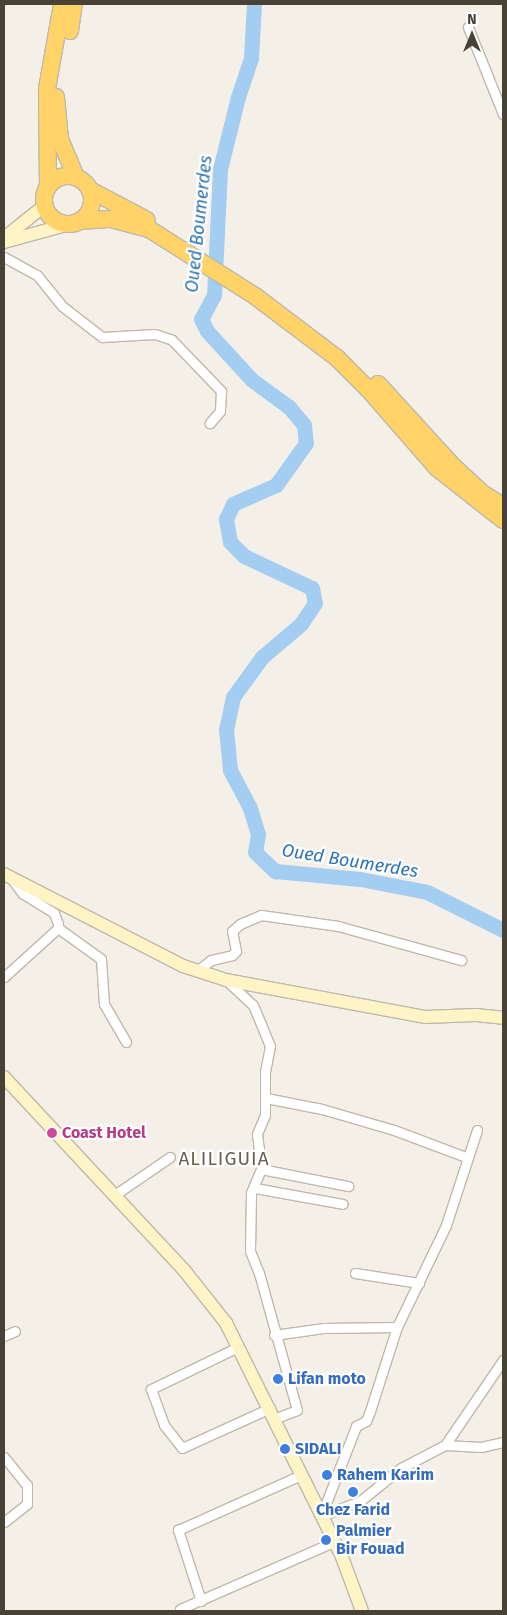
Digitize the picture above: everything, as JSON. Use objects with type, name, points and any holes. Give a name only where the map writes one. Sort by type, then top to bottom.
[{"type":"highway","points":[[62,4],[47,89],[48,187],[44,206],[58,222],[111,219],[138,225],[207,260]]},
{"type":"highway","points":[[74,4],[60,72],[56,114],[60,139],[76,177],[90,190],[228,273],[330,340],[376,382],[452,465],[482,493],[503,506]]},
{"type":"highway","points":[[48,187],[60,177],[76,177]]},
{"type":"highway","points":[[76,222],[92,204],[90,190]]},
{"type":"highway","points":[[228,273],[337,358],[370,390],[437,468],[503,520]]},
{"type":"street","points":[[468,27],[503,114]]},
{"type":"street","points":[[4,238],[44,206]]},
{"type":"street","points":[[4,242],[76,222]]},
{"type":"street","points":[[4,257],[37,275],[62,306],[102,337],[155,334],[172,340],[220,391],[220,411],[210,424]]},
{"type":"street","points":[[7,876],[23,894],[54,913],[58,928],[102,959],[104,1004],[126,1042]]},
{"type":"street","points":[[7,876],[142,946],[197,970],[226,980],[425,1017],[476,1015],[503,1018]]},
{"type":"street","points":[[197,970],[211,960],[232,955],[236,951],[232,932],[240,924],[261,915],[338,926],[461,960]]},
{"type":"street","points":[[4,977],[58,928]]},
{"type":"street","points":[[226,980],[253,1005],[269,1038],[266,1115],[257,1134],[261,1169],[255,1188],[251,1193],[250,1251],[259,1273],[274,1335],[297,1410],[273,1413],[182,1448],[164,1425],[151,1390],[238,1347]]},
{"type":"street","points":[[4,1077],[184,1270],[226,1323],[273,1413],[353,1581],[362,1611]]},
{"type":"street","points":[[266,1098],[322,1109],[394,1130],[466,1157]]},
{"type":"street","points":[[321,1516],[356,1426],[366,1421],[370,1411],[397,1326],[420,1283],[446,1225],[466,1157],[477,1130]]},
{"type":"street","points":[[113,1196],[170,1157]]},
{"type":"street","points":[[261,1169],[348,1186]]},
{"type":"street","points":[[255,1188],[343,1204]]},
{"type":"street","points":[[355,1273],[420,1283]]},
{"type":"street","points":[[274,1335],[324,1328],[397,1326]]},
{"type":"street","points":[[4,1336],[14,1332]]},
{"type":"street","points":[[321,1516],[360,1501],[401,1468],[445,1445],[503,1360]]},
{"type":"street","points":[[445,1445],[481,1447],[503,1442]]},
{"type":"street","points":[[4,1457],[28,1485],[28,1504],[4,1522]]},
{"type":"street","points":[[201,1601],[178,1530],[301,1475]]},
{"type":"street","points":[[180,1609],[333,1542]]},
{"type":"waterway","name":"Oued Boumerdes","points":[[254,4],[251,58],[238,97],[220,169],[214,295],[201,319],[207,331],[252,380],[289,407],[304,425],[306,443],[276,485],[233,504],[226,519],[230,542],[244,556],[312,588],[315,603],[301,624],[262,657],[233,697],[226,729],[230,770],[250,808],[258,834],[255,852],[275,871],[360,879],[427,892],[503,930]]},
{"type":"place","name":"Coast Hotel","points":[[52,1133]]},
{"type":"place","name":"Lifan moto","points":[[278,1379]]},
{"type":"place","name":"SIDALI","points":[[285,1449]]},
{"type":"place","name":"Rahem Karim","points":[[327,1475]]},
{"type":"place","name":"Chez Farid","points":[[353,1492]]},
{"type":"place","name":"Palmier Bir Fouad","points":[[326,1540]]},
{"type":"district","name":"ALILIGUIA","points":[[224,1159]]}]
